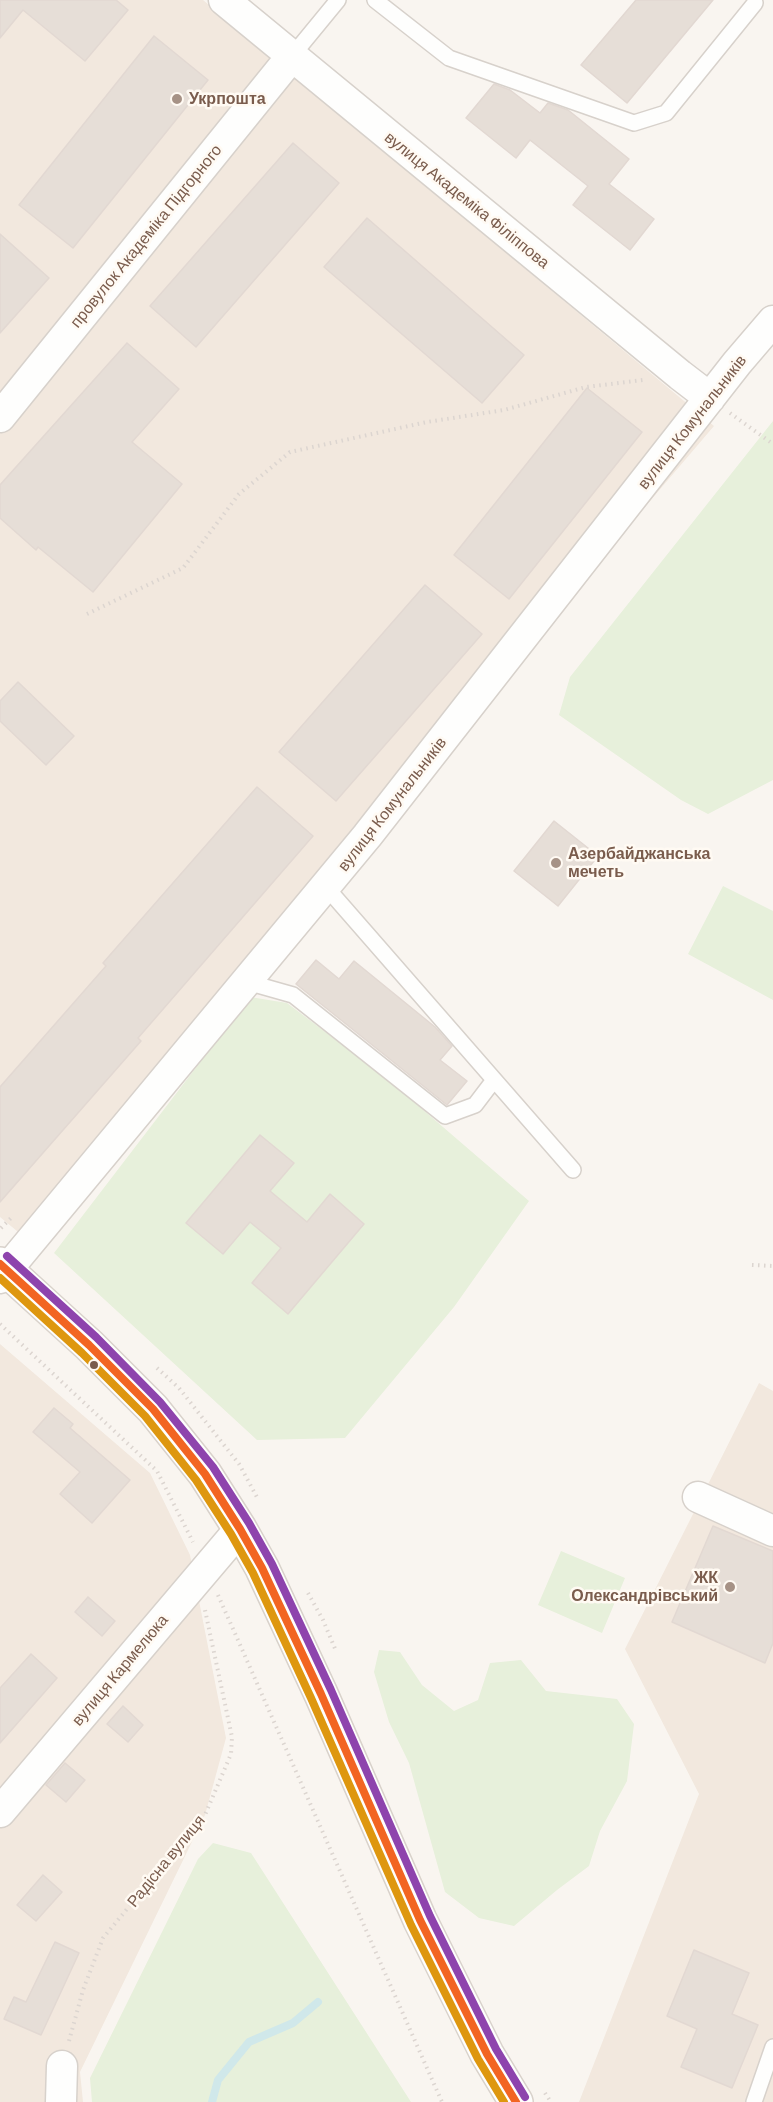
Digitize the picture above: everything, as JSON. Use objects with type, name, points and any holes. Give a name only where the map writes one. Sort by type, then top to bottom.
[{"type":"main road","points":[[2,1271],[89,1345],[153,1409],[205,1474],[240,1529],[262,1568],[321,1694],[420,1920],[487,2054],[516,2102]]},
{"type":"street","name":"вулиця Академіка Філіппова","points":[[224,0],[680,375],[711,398]]},
{"type":"street","name":"провулок Академіка Підгорного","points":[[0,417],[292,56]]},
{"type":"street","name":"вулиця Комунальників","points":[[2,1271],[326,887],[737,363],[773,321]]},
{"type":"street","points":[[698,1497],[773,1531]]},
{"type":"street","name":"вулиця Кармелюка","points":[[0,1812],[240,1529]]},
{"type":"street","points":[[61,2102],[62,2066]]},
{"type":"lane","points":[[292,56],[338,0]]},
{"type":"lane","points":[[375,0],[449,58],[634,123],[666,113],[755,3]]},
{"type":"lane","points":[[326,887],[573,1170]]},
{"type":"lane","points":[[247,982],[293,995],[445,1116],[475,1105],[494,1080]]},
{"type":"lane","points":[[754,2102],[773,2047]]},
{"type":"path","points":[[87,614],[183,568],[239,494],[291,452],[427,422],[504,410],[586,387],[680,375]]},
{"type":"path","points":[[711,398],[773,444]]},
{"type":"path","points":[[752,1265],[773,1266]]},
{"type":"path","points":[[0,1324],[157,1471],[442,2102]]},
{"type":"path","name":"Радісна вулиця","points":[[62,2066],[83,1990],[103,1938],[205,1815],[231,1754],[232,1737],[202,1573]]},
{"type":"shaded area","points":[[0,0],[203,0],[714,426],[23,1236],[0,1217]]},
{"type":"shaded area","points":[[0,1344],[150,1473],[190,1555],[226,1738],[205,1815],[80,2072],[83,2102],[0,2102]]},
{"type":"shaded area","points":[[759,1383],[773,1391],[773,2102],[579,2102],[699,1794],[625,1649]]},
{"type":"green space","points":[[773,421],[773,780],[708,814],[681,800],[559,715],[570,677]]},
{"type":"green space","points":[[723,886],[773,911],[773,1000],[688,954]]},
{"type":"green space","points":[[250,997],[287,1003],[386,1078],[529,1201],[454,1307],[345,1438],[257,1440],[54,1253]]},
{"type":"green space","points":[[561,1551],[625,1578],[602,1633],[538,1605]]},
{"type":"green space","points":[[379,1650],[400,1652],[422,1685],[454,1711],[478,1700],[490,1663],[521,1660],[546,1691],[617,1699],[634,1724],[627,1781],[600,1831],[589,1866],[514,1926],[479,1918],[445,1892],[409,1763],[389,1722],[374,1672]]},
{"type":"green space","points":[[213,1843],[251,1853],[411,2102],[92,2102],[90,2078],[198,1859]]},
{"type":"building","points":[[0,0],[116,0],[128,10],[85,61],[23,10],[0,38]]},
{"type":"building","points":[[636,0],[713,0],[627,103],[581,65]]},
{"type":"building","points":[[154,36],[208,80],[73,248],[19,205]]},
{"type":"building","points":[[494,84],[510,90],[540,113],[548,103],[568,110],[629,159],[609,184],[654,219],[630,250],[573,205],[588,186],[530,140],[516,158],[466,118]]},
{"type":"building","points":[[293,143],[339,183],[196,347],[150,306]]},
{"type":"building","points":[[367,218],[524,355],[482,403],[324,267]]},
{"type":"building","points":[[0,234],[49,278],[0,333]]},
{"type":"building","points":[[127,343],[179,389],[132,442],[182,484],[93,592],[38,547],[36,550],[0,518],[0,485]]},
{"type":"building","points":[[587,388],[642,432],[509,599],[454,555]]},
{"type":"building","points":[[425,585],[482,634],[336,801],[279,752]]},
{"type":"building","points":[[18,682],[74,736],[46,765],[0,721],[0,701]]},
{"type":"building","points":[[257,787],[313,836],[138,1038],[141,1041],[0,1202],[0,1087],[106,966],[103,963]]},
{"type":"building","name":"Азербайджанська мечеть","points":[[554,821],[598,856],[558,906],[514,871]]},
{"type":"building","points":[[316,960],[339,979],[354,961],[435,1027],[452,1046],[440,1060],[467,1081],[447,1105],[296,984]]},
{"type":"building","points":[[260,1135],[294,1163],[270,1191],[307,1222],[330,1194],[364,1224],[288,1314],[252,1283],[281,1248],[250,1222],[223,1254],[186,1223]]},
{"type":"building","points":[[54,1408],[73,1424],[70,1428],[130,1480],[92,1523],[60,1494],[80,1472],[33,1432]]},
{"type":"building","name":"ЖК Олександрівський","points":[[713,1526],[773,1551],[773,1643],[765,1663],[672,1622]]},
{"type":"building","points":[[88,1597],[115,1621],[102,1636],[75,1612]]},
{"type":"building","points":[[31,1654],[57,1678],[0,1743],[0,1688]]},
{"type":"building","points":[[123,1706],[143,1725],[128,1742],[107,1724]]},
{"type":"building","points":[[65,1763],[85,1780],[66,1802],[46,1785]]},
{"type":"building","points":[[43,1875],[62,1892],[36,1921],[17,1905]]},
{"type":"building","points":[[55,1942],[79,1953],[41,2035],[4,2019],[14,1997],[26,2002]]},
{"type":"building","points":[[694,1950],[749,1973],[732,2014],[758,2025],[732,2088],[681,2067],[697,2029],[667,2016]]},
{"type":"waterway","points":[[212,2102],[218,2080],[249,2042],[293,2023],[318,2002]]},
{"type":"transit line","points":[[7,1256],[96,1337],[160,1402],[213,1467],[249,1523],[272,1564],[331,1690],[430,1916],[496,2049],[525,2097]]},
{"type":"transit line","points":[[0,1264],[89,1345],[153,1409],[205,1474],[240,1529],[262,1568],[321,1694],[420,1920],[487,2054],[516,2102]]},
{"type":"transit line","points":[[0,1278],[82,1353],[145,1416],[196,1480],[231,1534],[253,1573],[311,1698],[411,1925],[478,2059],[504,2102]]},
{"type":"place","name":"Укрпошта","points":[[177,99]]},
{"type":"place","name":"Азербайджанська мечеть","points":[[556,863]]},
{"type":"place","name":"ЖК Олександрівський","points":[[730,1587]]}]
